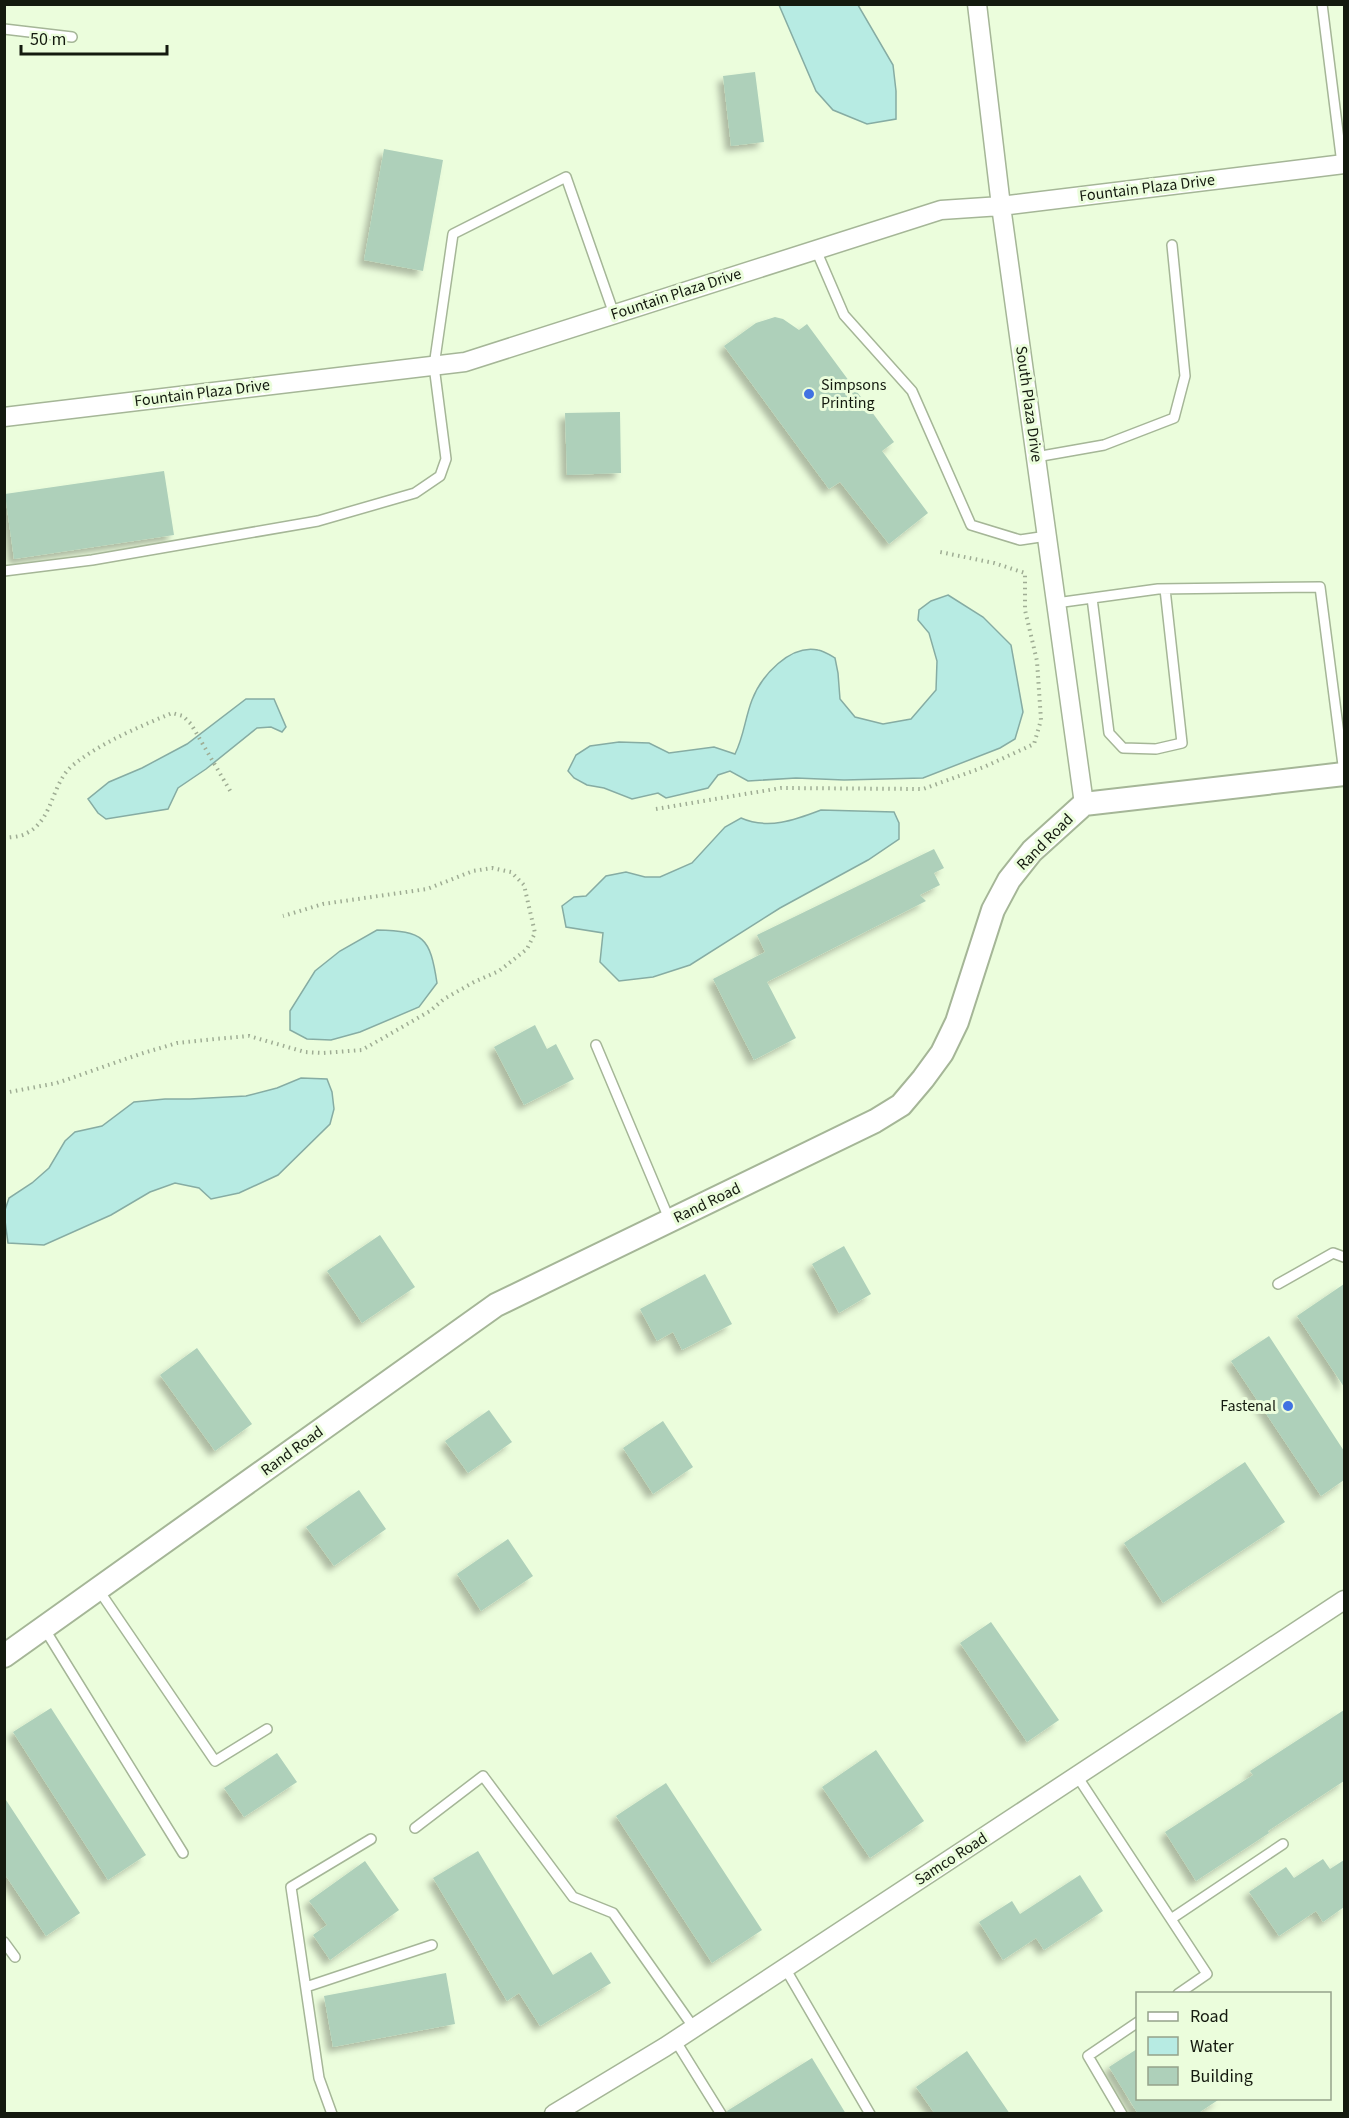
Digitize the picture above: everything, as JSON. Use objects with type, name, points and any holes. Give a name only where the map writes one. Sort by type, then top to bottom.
[{"type":"street","name":"South Plaza Drive","points":[[977,4],[1001,206],[1084,804]]},
{"type":"street","name":"Fountain Plaza Drive","points":[[4,417],[465,362],[941,210],[1001,206],[1343,164]]},
{"type":"street","name":"Rand Road","points":[[4,1656],[496,1305],[874,1121],[901,1105],[942,1053],[957,1022],[993,910],[1009,880],[1032,851],[1084,804],[1344,773]]},
{"type":"street","name":"Samco Road","points":[[554,2114],[694,2028],[1344,1600]]},
{"type":"lane","points":[[1322,4],[1343,164]]},
{"type":"lane","points":[[4,29],[72,37]]},
{"type":"lane","points":[[4,571],[92,560],[318,521],[415,493],[440,476],[446,459],[434,366],[453,234],[566,177],[614,314]]},
{"type":"lane","points":[[1036,457],[1104,445],[1174,418],[1185,376],[1172,245]]},
{"type":"lane","points":[[816,250],[844,315],[912,391],[971,525],[1020,540],[1047,536]]},
{"type":"lane","points":[[1056,603],[1166,589],[1320,587],[1344,773]]},
{"type":"lane","points":[[1092,598],[1109,733],[1123,748],[1156,749],[1182,743],[1166,589]]},
{"type":"lane","points":[[596,1045],[670,1221]]},
{"type":"lane","points":[[1278,1284],[1333,1253],[1344,1257]]},
{"type":"lane","points":[[98,1589],[215,1761],[267,1729]]},
{"type":"lane","points":[[44,1628],[183,1853]]},
{"type":"lane","points":[[416,1828],[483,1776],[573,1897],[613,1913],[694,2028]]},
{"type":"lane","points":[[1077,1776],[1207,1974],[1182,1992]]},
{"type":"lane","points":[[332,2114],[318,2078],[291,1887],[371,1839]]},
{"type":"lane","points":[[1171,1919],[1283,1844]]},
{"type":"lane","points":[[4,1942],[15,1958]]},
{"type":"lane","points":[[306,1987],[432,1945]]},
{"type":"lane","points":[[785,1968],[870,2114]]},
{"type":"lane","points":[[1122,2114],[1088,2056],[1136,2023]]},
{"type":"lane","points":[[675,2040],[721,2114]]},
{"type":"path","points":[[656,809],[781,788],[923,789],[984,767],[1034,744],[1041,720],[1037,662],[1025,610],[1024,573],[994,563],[940,552]]},
{"type":"path","points":[[4,838],[26,834],[39,824],[50,808],[63,777],[72,766],[106,744],[172,713],[183,716],[196,733],[232,794]]},
{"type":"path","points":[[4,1093],[57,1083],[140,1054],[187,1042],[249,1036],[304,1052],[362,1050],[430,1011],[444,999],[499,971],[527,950],[535,933],[524,885],[511,872],[492,868],[473,871],[427,889],[323,904],[283,916]]},
{"type":"water","points":[[779,5],[858,5],[893,65],[896,119],[867,124],[833,110],[816,91]]},
{"type":"water","points":[[948,595],[983,617],[1011,645],[1023,712],[1015,739],[1000,748],[923,778],[844,780],[796,778],[748,781],[730,771],[718,775],[708,788],[666,798],[658,793],[632,799],[604,788],[587,785],[574,778],[568,771],[576,755],[590,746],[619,742],[649,743],[669,753],[714,747],[735,754],[752,700],[762,681],[787,657],[807,649],[827,653],[835,658],[840,699],[855,717],[883,724],[911,719],[936,690],[937,661],[929,633],[918,620],[919,610],[931,601]]},
{"type":"water","points":[[246,699],[274,699],[286,727],[282,732],[271,727],[257,728],[206,769],[178,788],[168,809],[106,819],[98,813],[88,799],[109,782],[142,768],[187,744]]},
{"type":"water","points":[[821,810],[894,812],[899,823],[899,839],[868,860],[780,908],[690,965],[653,977],[619,981],[600,962],[603,933],[566,927],[562,906],[574,897],[586,896],[606,876],[626,872],[645,877],[660,877],[692,863],[725,827],[741,818],[761,823],[781,822]]},
{"type":"water","points":[[377,930],[415,935],[427,946],[437,983],[419,1007],[360,1032],[331,1040],[307,1039],[290,1030],[290,1011],[315,971],[340,951]]},
{"type":"water","points":[[301,1078],[327,1079],[332,1092],[334,1109],[330,1124],[278,1175],[239,1193],[211,1199],[199,1188],[175,1183],[150,1192],[111,1215],[44,1245],[8,1243],[4,1213],[9,1198],[49,1168],[65,1141],[75,1132],[102,1126],[134,1102],[246,1096],[277,1088]]},
{"type":"building","points":[[755,72],[764,142],[731,146],[723,76]]},
{"type":"building","points":[[384,149],[443,160],[423,271],[364,260]]},
{"type":"building","name":"Simpsons Printing","points":[[775,317],[783,319],[799,330],[807,324],[894,442],[882,451],[928,513],[889,544],[840,482],[829,489],[724,346],[756,323]]},
{"type":"building","points":[[620,412],[621,473],[567,475],[565,413]]},
{"type":"building","points":[[164,471],[174,535],[14,559],[5,494]]},
{"type":"building","points":[[934,849],[944,868],[934,873],[940,885],[920,895],[926,901],[767,982],[796,1038],[754,1060],[713,979],[765,952],[757,935]]},
{"type":"building","points":[[535,1025],[547,1049],[556,1044],[574,1079],[524,1105],[494,1047]]},
{"type":"building","points":[[380,1235],[415,1287],[362,1323],[327,1271]]},
{"type":"building","points":[[844,1246],[871,1294],[839,1313],[812,1264]]},
{"type":"building","points":[[705,1274],[732,1324],[682,1350],[673,1332],[657,1341],[640,1309]]},
{"type":"building","points":[[1344,1284],[1344,1387],[1297,1316]]},
{"type":"building","name":"Fastenal","points":[[1269,1336],[1344,1451],[1344,1480],[1321,1496],[1231,1361]]},
{"type":"building","points":[[197,1348],[252,1424],[215,1451],[160,1375]]},
{"type":"building","points":[[489,1410],[512,1442],[468,1473],[445,1441]]},
{"type":"building","points":[[663,1421],[693,1467],[653,1494],[623,1448]]},
{"type":"building","points":[[1245,1462],[1285,1522],[1163,1603],[1124,1543]]},
{"type":"building","points":[[359,1490],[386,1529],[334,1566],[306,1527]]},
{"type":"building","points":[[508,1539],[533,1576],[481,1611],[457,1574]]},
{"type":"building","points":[[991,1622],[1059,1720],[1027,1742],[960,1643]]},
{"type":"building","points":[[51,1708],[146,1855],[108,1880],[13,1732]]},
{"type":"building","points":[[1344,1710],[1344,1781],[1196,1881],[1165,1832],[1253,1775],[1250,1771]]},
{"type":"building","points":[[876,1750],[924,1821],[870,1858],[822,1787]]},
{"type":"building","points":[[277,1753],[297,1782],[244,1817],[224,1788]]},
{"type":"building","points":[[666,1783],[762,1930],[712,1963],[616,1816]]},
{"type":"building","points":[[4,1797],[80,1913],[46,1936],[4,1873]]},
{"type":"building","points":[[478,1851],[553,1975],[591,1952],[611,1983],[540,2026],[519,1993],[507,2001],[433,1878]]},
{"type":"building","points":[[1323,1859],[1330,1869],[1344,1860],[1344,1907],[1323,1922],[1316,1911],[1279,1936],[1249,1892],[1286,1867],[1294,1878]]},
{"type":"building","points":[[365,1861],[399,1910],[330,1960],[313,1935],[327,1925],[309,1901]]},
{"type":"building","points":[[1080,1875],[1103,1911],[1044,1950],[1036,1938],[1003,1960],[979,1922],[1012,1901],[1020,1914]]},
{"type":"building","points":[[446,1973],[455,2024],[333,2047],[324,1996]]},
{"type":"building","points":[[1136,2050],[1136,2100],[1218,2100],[1197,2114],[1138,2114],[1109,2067]]},
{"type":"building","points":[[967,2051],[1010,2114],[935,2114],[916,2087]]},
{"type":"building","points":[[812,2058],[846,2114],[728,2114],[727,2111]]},
{"type":"place","name":"Simpsons Printing","points":[[809,394]]},
{"type":"place","name":"Fastenal","points":[[1288,1406]]}]
